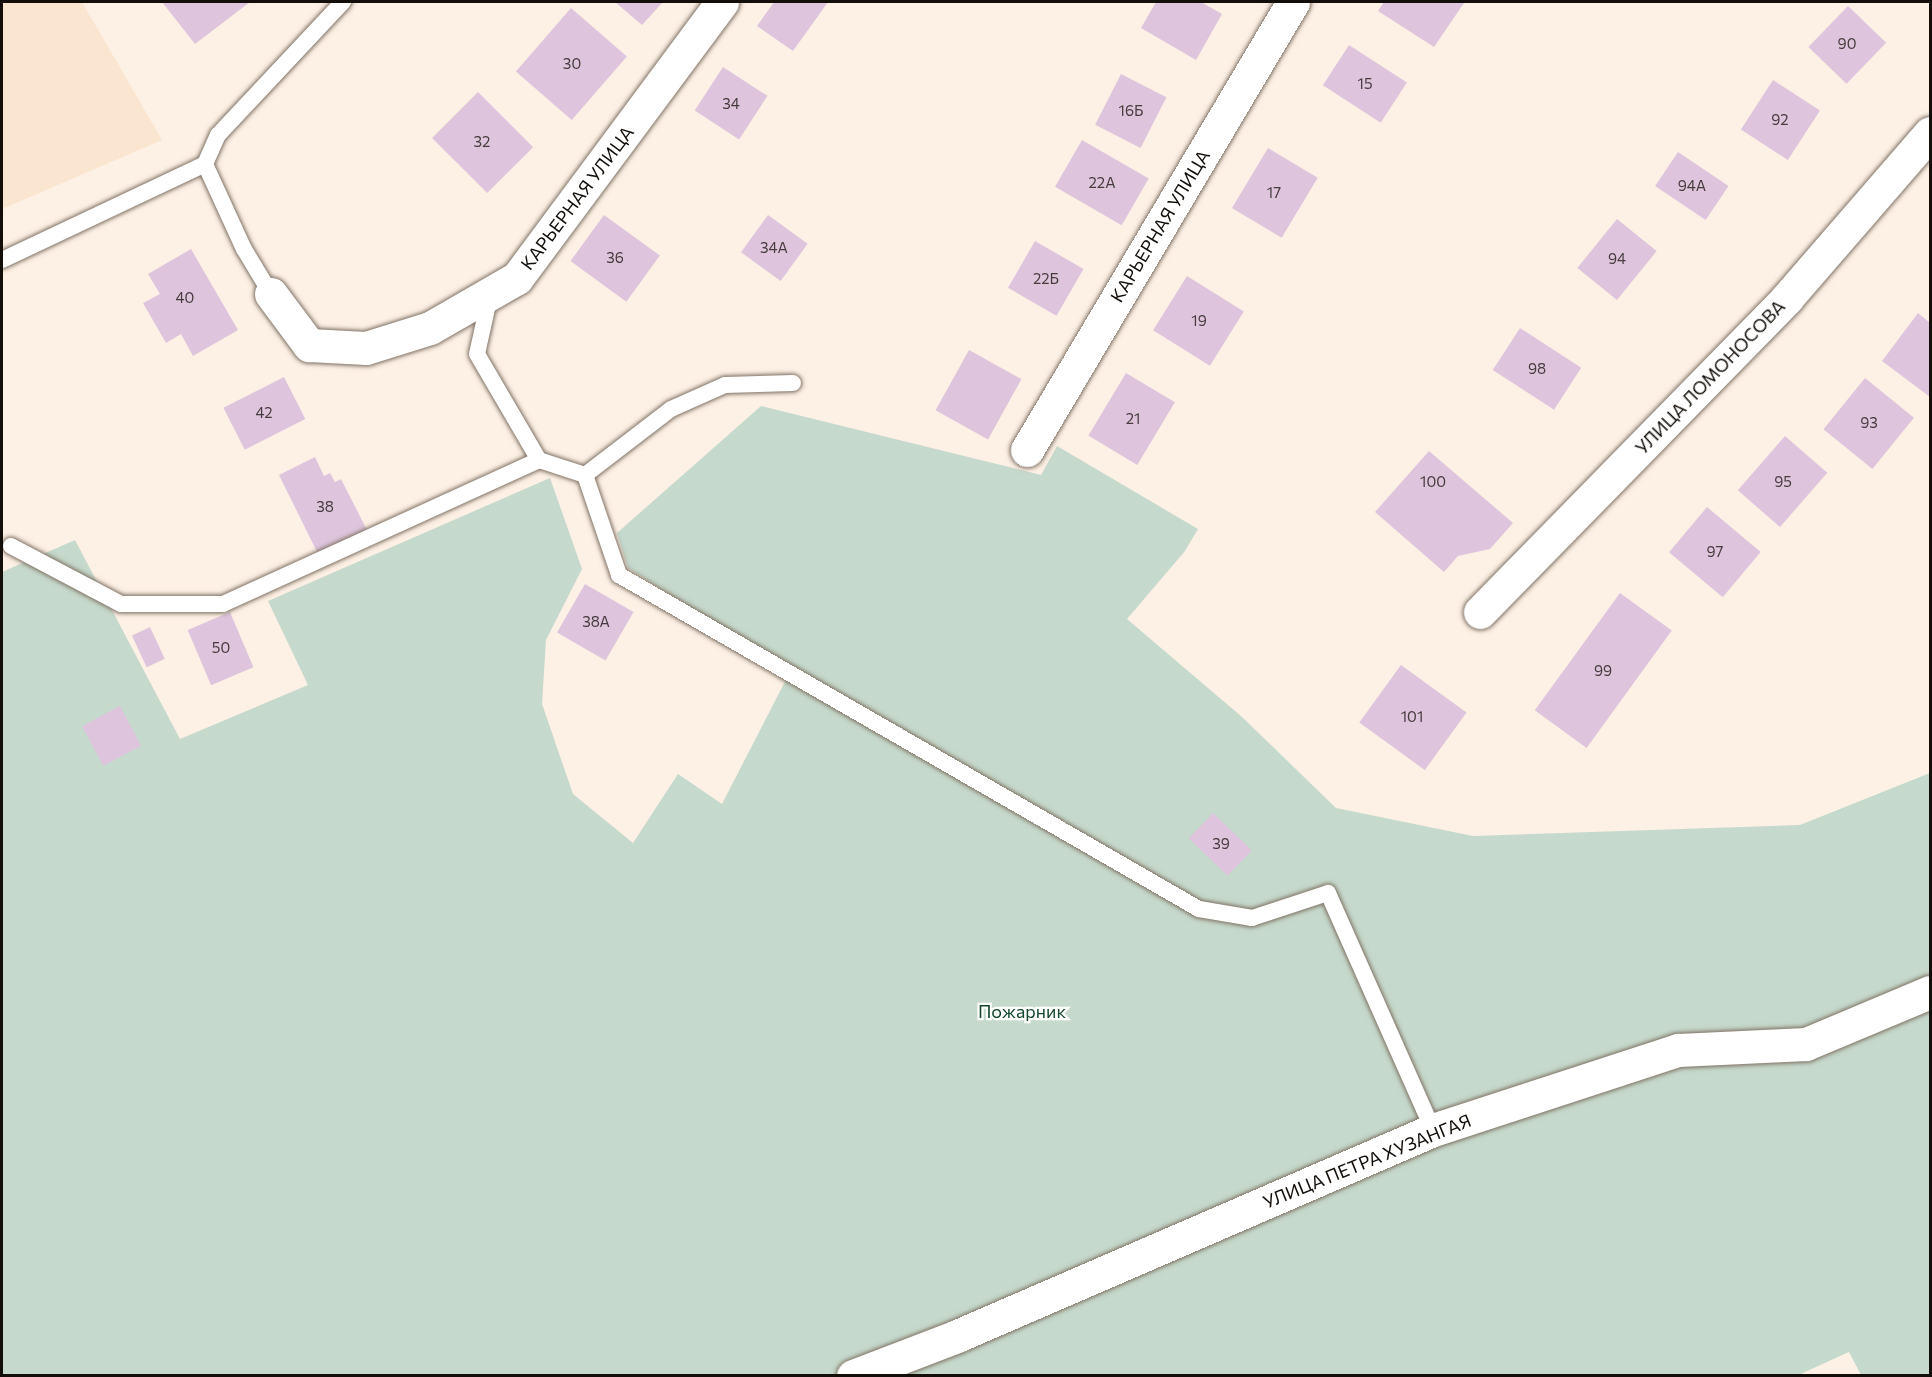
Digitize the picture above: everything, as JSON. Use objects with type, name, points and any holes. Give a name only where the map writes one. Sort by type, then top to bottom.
[{"type":"street","name":"КАРЬЕРНАЯ УЛИЦА","points":[[271,294],[309,345],[366,348],[430,328],[517,278],[722,2]]},
{"type":"street","name":"КАРЬЕРНАЯ УЛИЦА","points":[[1027,450],[1293,2]]},
{"type":"street","name":"УЛИЦА ЛОМОНОСОВА","points":[[1480,612],[1787,298],[1930,133]]},
{"type":"street","name":"УЛИЦА ПЕТРА ХУЗАНГАЯ","points":[[854,1376],[957,1336],[1433,1130],[1678,1050],[1806,1044],[1930,992]]},
{"type":"lane","points":[[2,260],[205,164],[218,135],[343,2]]},
{"type":"lane","points":[[205,164],[244,249],[271,294]]},
{"type":"lane","points":[[490,294],[477,354],[539,460],[585,475]]},
{"type":"lane","points":[[585,475],[671,409],[725,385],[793,383]]},
{"type":"lane","points":[[11,546],[121,604],[223,604],[539,460]]},
{"type":"lane","points":[[585,475],[619,575],[1199,909],[1252,918],[1328,893],[1433,1130]]},
{"type":"shaded area","points":[[2,2],[82,2],[162,140],[2,209]]},
{"type":"green space","name":"Пожарник","points":[[761,406],[1041,475],[1057,446],[1198,529],[1185,551],[1127,619],[1242,717],[1336,808],[1473,836],[1800,825],[1930,773],[1930,1375],[1861,1375],[1849,1352],[1796,1376],[2,1375],[2,572],[75,540],[180,739],[308,685],[268,601],[550,478],[582,569],[546,640],[542,704],[573,794],[633,843],[678,774],[722,804],[791,670],[628,568],[617,533]]},
{"type":"building","points":[[162,2],[250,2],[195,44]]},
{"type":"building","points":[[615,2],[663,2],[642,25]]},
{"type":"building","points":[[774,2],[828,2],[793,51],[757,26]]},
{"type":"building","points":[[1156,2],[1201,2],[1222,14],[1196,60],[1141,28]]},
{"type":"building","points":[[1384,2],[1464,3],[1434,47],[1378,11]]},
{"type":"building","points":[[1848,6],[1886,43],[1847,84],[1808,47]]},
{"type":"building","points":[[571,8],[627,57],[572,120],[516,71]]},
{"type":"building","points":[[1349,45],[1407,83],[1381,123],[1323,85]]},
{"type":"building","points":[[723,67],[767,96],[739,139],[695,111]]},
{"type":"building","points":[[1121,74],[1166,97],[1141,148],[1095,125]]},
{"type":"building","points":[[1773,80],[1820,110],[1788,160],[1741,129]]},
{"type":"building","points":[[478,92],[533,147],[487,193],[432,138]]},
{"type":"building","points":[[1082,140],[1149,178],[1122,225],[1055,187]]},
{"type":"building","points":[[1268,148],[1318,178],[1282,238],[1232,208]]},
{"type":"building","points":[[1678,152],[1729,186],[1706,220],[1655,186]]},
{"type":"building","points":[[604,215],[660,256],[626,302],[570,261]]},
{"type":"building","points":[[768,215],[808,244],[781,281],[741,252]]},
{"type":"building","points":[[1617,219],[1657,251],[1617,300],[1577,268]]},
{"type":"building","points":[[1035,241],[1083,269],[1056,316],[1008,288]]},
{"type":"building","points":[[191,249],[238,330],[193,356],[181,334],[166,343],[143,303],[160,294],[148,274]]},
{"type":"building","points":[[1187,276],[1244,312],[1210,366],[1153,330]]},
{"type":"building","points":[[1918,313],[1930,323],[1930,397],[1882,361]]},
{"type":"building","points":[[1520,328],[1581,368],[1554,410],[1493,370]]},
{"type":"building","points":[[969,350],[1021,379],[988,439],[936,410]]},
{"type":"building","points":[[1126,373],[1175,402],[1137,465],[1088,436]]},
{"type":"building","points":[[284,377],[305,419],[245,450],[223,408]]},
{"type":"building","points":[[1865,378],[1914,418],[1872,469],[1823,429]]},
{"type":"building","points":[[1785,436],[1827,473],[1780,527],[1738,490]]},
{"type":"building","points":[[1429,451],[1513,523],[1490,549],[1458,556],[1444,572],[1375,512]]},
{"type":"building","points":[[315,457],[324,476],[330,473],[335,482],[341,479],[368,532],[319,556],[279,475]]},
{"type":"building","points":[[1707,507],[1761,552],[1723,597],[1669,552]]},
{"type":"building","points":[[585,584],[633,612],[605,660],[557,632]]},
{"type":"building","points":[[1620,593],[1672,631],[1587,748],[1535,710]]},
{"type":"building","points":[[230,612],[253,667],[211,685],[188,630]]},
{"type":"building","points":[[150,627],[165,659],[147,667],[132,635]]},
{"type":"building","points":[[1401,665],[1467,713],[1425,770],[1359,722]]},
{"type":"building","points":[[120,706],[141,746],[103,766],[82,726]]},
{"type":"building","points":[[1213,813],[1252,851],[1228,876],[1189,838]]}]
